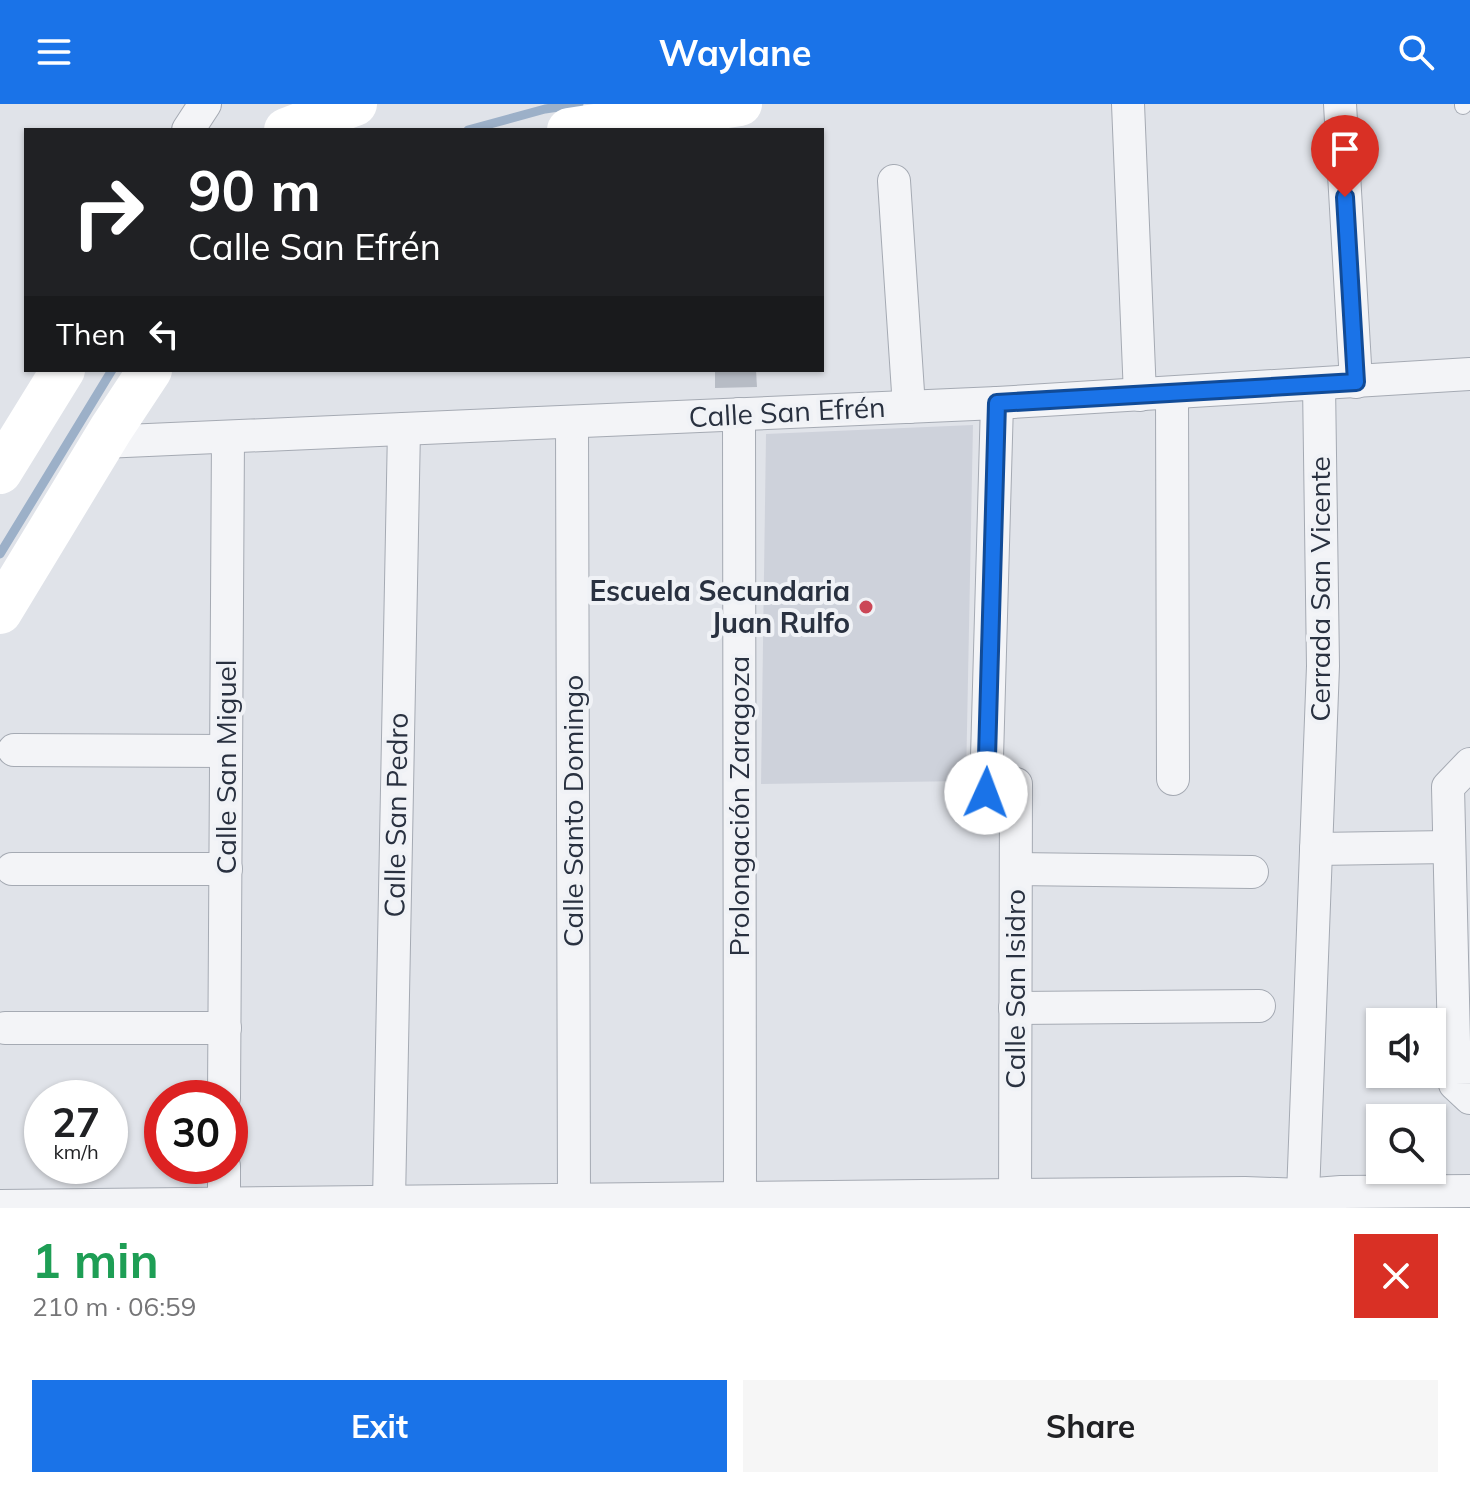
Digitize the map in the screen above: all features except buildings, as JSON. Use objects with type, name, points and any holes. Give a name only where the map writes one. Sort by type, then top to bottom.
[{"type":"main road","points":[[291,128],[355,104]]},
{"type":"main road","points":[[582,128],[740,104]]},
{"type":"main road","points":[[0,472],[62,372]]},
{"type":"main road","points":[[0,612],[144,375]]},
{"type":"street","points":[[189,128],[205,104]]},
{"type":"street","points":[[1128,104],[1140,395]]},
{"type":"street","points":[[1340,104],[1356,382]]},
{"type":"street","points":[[894,181],[909,407]]},
{"type":"street","name":"Calle San Efrén","points":[[103,442],[997,403],[1470,374]]},
{"type":"street","name":"Cerrada San Vicente","points":[[1303,1195],[1323,666],[1319,384]]},
{"type":"street","points":[[1172,393],[1173,779]]},
{"type":"street","name":"Calle San Isidro","points":[[997,403],[1001,788],[1016,869],[1015,1202]]},
{"type":"street","name":"Prolongación Zaragoza","points":[[739,414],[740,1197]]},
{"type":"street","name":"Calle Santo Domingo","points":[[572,422],[574,1200]]},
{"type":"street","name":"Calle San Pedro","points":[[389,1201],[404,429]]},
{"type":"street","name":"Calle San Miguel","points":[[224,1080],[228,437]]},
{"type":"street","points":[[14,750],[226,751]]},
{"type":"street","points":[[1459,775],[1449,847],[1455,1084],[1470,1098]]},
{"type":"street","points":[[1316,849],[1449,847]]},
{"type":"street","points":[[12,869],[226,869]]},
{"type":"street","points":[[1016,869],[1252,872]]},
{"type":"street","points":[[1015,1008],[1259,1006]]},
{"type":"street","points":[[5,1028],[225,1028]]},
{"type":"street","points":[[224,1184],[224,1204]]},
{"type":"street","points":[[0,1206],[740,1197],[801,1202],[1245,1201],[1303,1195],[1341,1200],[1470,1191]]},
{"type":"shaded area","name":"Escuela Secundaria Juan Rulfo","points":[[973,425],[966,781],[761,784],[766,434]]},
{"type":"waterway","points":[[475,128],[545,109],[579,104]]},
{"type":"waterway","points":[[0,554],[111,372]]},
{"type":"place","name":"Escuela Secundaria Juan Rulfo","points":[[866,607]]},
{"type":"route","points":[[986,793],[997,403],[1356,382],[1345,197]]}]
